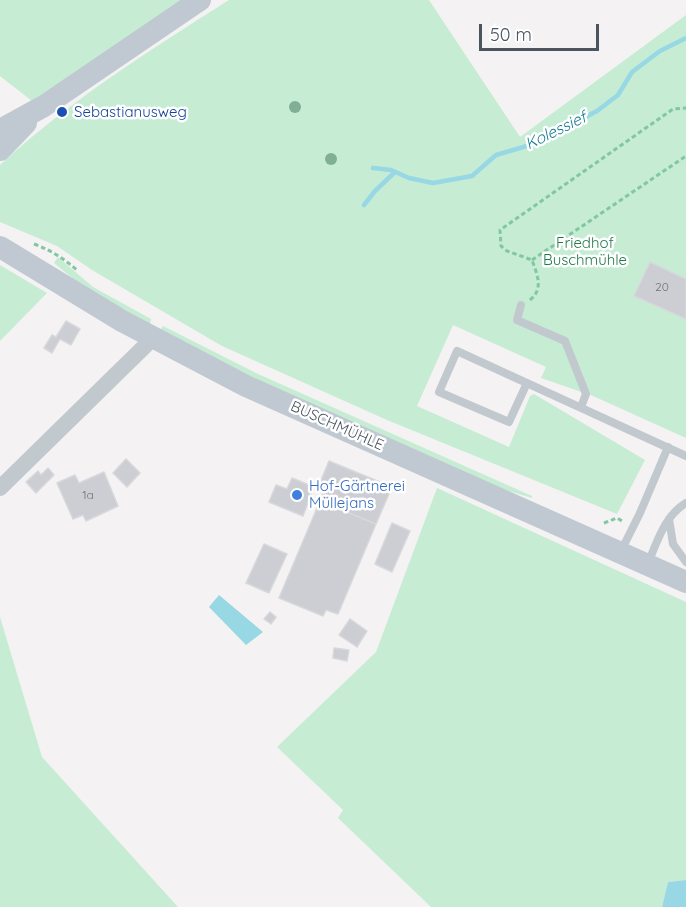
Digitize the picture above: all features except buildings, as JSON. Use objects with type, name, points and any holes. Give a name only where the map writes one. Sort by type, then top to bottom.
[{"type":"main road","points":[[0,130],[44,106],[200,0]]},
{"type":"main road","points":[[0,150],[44,106]]},
{"type":"main road","name":"BUSCHMÜHLE","points":[[0,248],[151,337],[246,386],[686,582]]},
{"type":"street","points":[[0,488],[146,345],[151,337]]},
{"type":"lane","points":[[521,305],[518,320],[565,341],[586,394],[581,407]]},
{"type":"lane","points":[[527,383],[509,422],[439,392],[457,351],[581,407],[686,456]]},
{"type":"lane","points":[[619,554],[640,513],[668,447]]},
{"type":"lane","points":[[647,565],[669,519],[676,509],[686,503]]},
{"type":"lane","points":[[669,519],[673,544],[686,561]]},
{"type":"path","points":[[532,260],[507,251],[501,246],[500,230],[673,109],[686,108]]},
{"type":"path","points":[[532,260],[686,156]]},
{"type":"path","points":[[521,305],[534,297],[538,291],[538,279],[532,260]]},
{"type":"green space","points":[[0,0],[185,0],[32,101],[0,76]]},
{"type":"green space","name":"Friedhof Buschmühle","points":[[229,0],[429,0],[520,137],[686,15],[686,438],[593,396],[541,378],[546,367],[453,325],[417,406],[509,447],[530,396],[534,394],[645,460],[617,514],[387,420],[222,346],[92,270],[57,246],[0,222],[0,165],[82,98]]},
{"type":"green space","points":[[58,257],[93,287],[151,319],[150,324],[87,290],[54,263]]},
{"type":"green space","points":[[0,265],[47,293],[0,341]]},
{"type":"green space","points":[[163,326],[258,374],[532,496],[532,498],[502,489],[258,380],[160,330]]},
{"type":"green space","points":[[437,488],[686,602],[686,880],[668,882],[662,907],[431,907],[338,818],[343,810],[277,747],[376,652]]},
{"type":"green space","points":[[0,617],[42,757],[178,907],[0,907]]},
{"type":"water","points":[[219,595],[263,632],[246,645],[209,607]]},
{"type":"water","points":[[686,880],[686,907],[662,907],[668,882]]},
{"type":"waterway","name":"Kolessief","points":[[373,168],[391,170],[409,178],[433,183],[472,176],[496,155],[537,143],[597,111],[618,95],[632,72],[660,51],[686,38]]},
{"type":"waterway","points":[[364,205],[395,172]]},
{"type":"place","name":"Sebastianusweg","points":[[62,112]]},
{"type":"place","name":"Hof-Gärtnerei Müllejans","points":[[297,495]]}]
